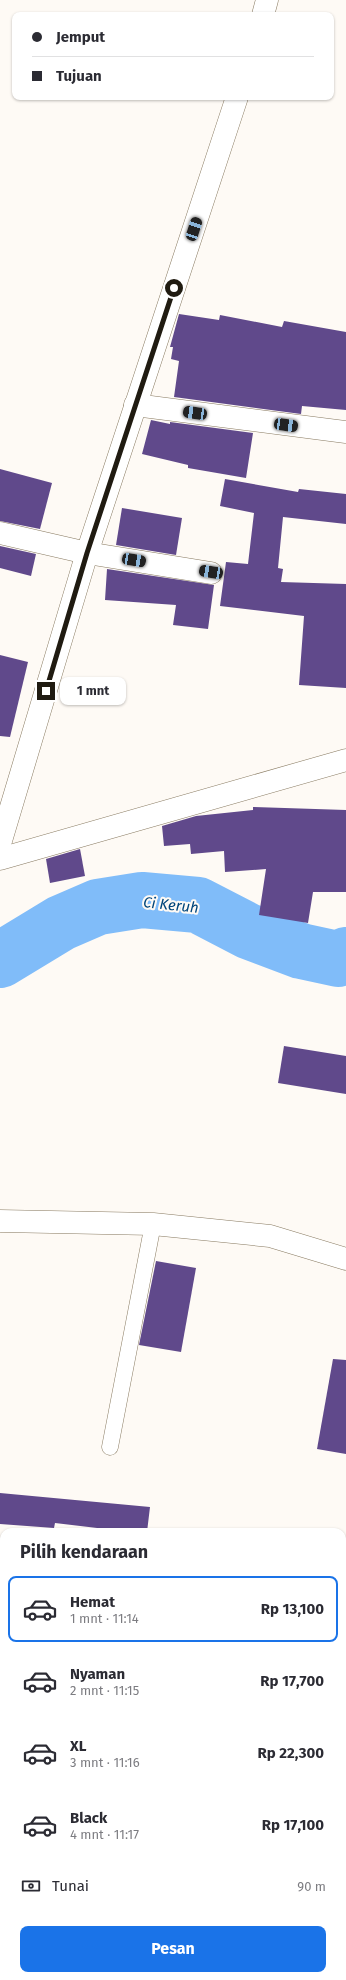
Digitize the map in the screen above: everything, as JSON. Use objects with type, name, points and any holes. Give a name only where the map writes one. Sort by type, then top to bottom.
[{"type":"street","points":[[264,12],[266,0]]},
{"type":"street","points":[[0,844],[87,553],[237,100]]},
{"type":"street","points":[[135,405],[346,432]]},
{"type":"street","points":[[0,533],[87,553],[211,572]]},
{"type":"street","points":[[0,859],[346,760]]},
{"type":"street","points":[[0,1221],[153,1224],[270,1236],[346,1259]]},
{"type":"lane","points":[[110,1447],[153,1224]]},
{"type":"building","points":[[179,314],[219,320],[220,315],[282,327],[284,321],[346,332],[346,410],[302,406],[301,414],[174,397],[179,361],[171,359],[173,347],[170,347]]},
{"type":"building","points":[[151,420],[170,424],[170,422],[253,433],[246,478],[188,468],[188,465],[142,454]]},
{"type":"building","points":[[0,469],[52,483],[40,529],[0,521]]},
{"type":"building","points":[[225,479],[298,492],[299,489],[346,494],[346,524],[283,517],[278,568],[283,569],[281,582],[346,584],[346,688],[299,685],[304,616],[220,606],[226,562],[248,564],[254,513],[220,506]]},
{"type":"building","points":[[122,508],[182,518],[176,555],[116,545]]},
{"type":"building","points":[[0,546],[36,554],[31,576],[0,568]]},
{"type":"building","points":[[107,569],[214,585],[208,629],[173,625],[176,605],[105,600]]},
{"type":"building","points":[[0,655],[28,662],[10,737],[0,736]]},
{"type":"building","points":[[253,807],[346,810],[346,892],[313,892],[308,923],[259,915],[266,869],[225,872],[224,851],[191,854],[190,844],[164,846],[162,826],[196,816],[253,810]]},
{"type":"building","points":[[80,849],[85,876],[50,883],[46,859]]},
{"type":"building","points":[[284,1046],[346,1056],[346,1094],[278,1083]]},
{"type":"building","points":[[156,1261],[196,1268],[181,1352],[139,1345]]},
{"type":"building","points":[[333,1359],[346,1360],[346,1454],[317,1449]]},
{"type":"building","points":[[0,1493],[150,1507],[147,1528],[97,1528],[55,1523],[54,1528],[0,1524]]},
{"type":"waterway","name":"Ci Keruh","points":[[0,960],[61,923],[98,907],[142,900],[198,905],[248,931],[301,951],[338,959],[346,955]]},
{"type":"route","points":[[46,691],[87,553],[174,288]]}]
